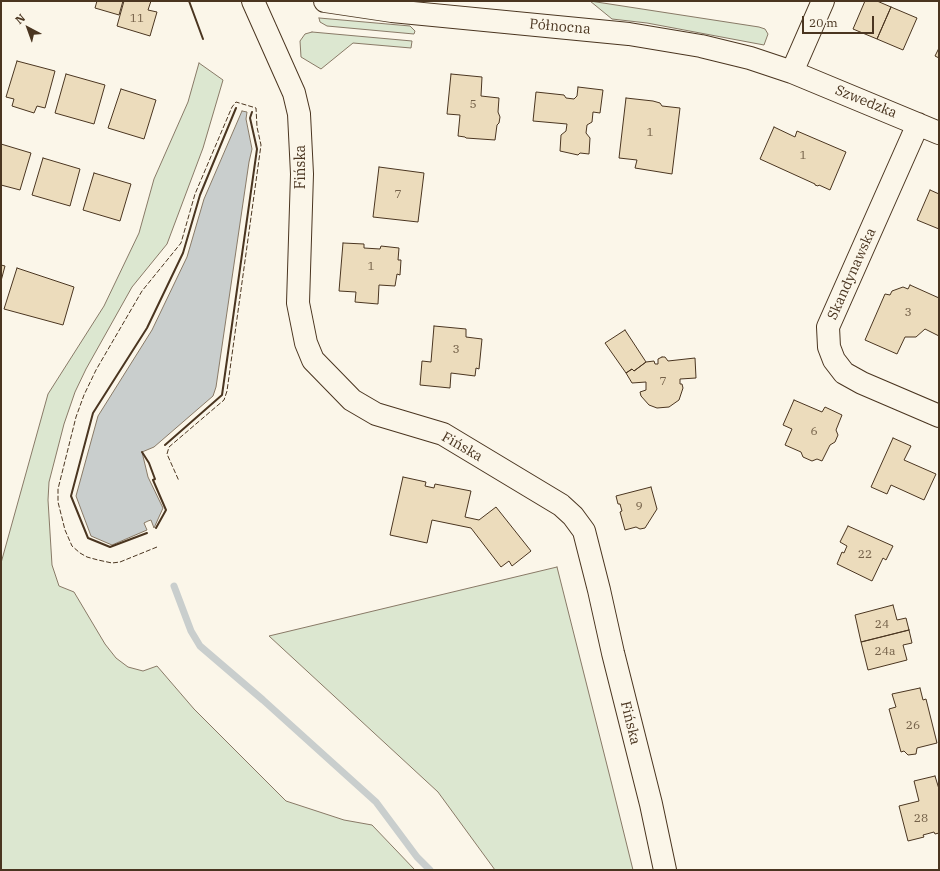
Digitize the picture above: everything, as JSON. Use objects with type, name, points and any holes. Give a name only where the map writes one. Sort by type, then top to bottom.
[{"type":"street","name":"Fińska","points":[[253,1],[294,93],[300,114],[302,174],[298,303],[306,343],[313,360],[352,400],[376,414],[443,434],[561,505],[573,516],[584,531],[599,590],[612,653],[651,804],[665,870]]},
{"type":"street","name":"Północna","points":[[325,1],[392,11],[657,38],[724,51],[792,72]]},
{"type":"street","points":[[792,72],[824,1]]},
{"type":"street","name":"Szwedzka","points":[[792,72],[939,133]]},
{"type":"street","name":"Skandynawska","points":[[918,124],[828,327],[829,347],[834,360],[844,373],[862,384],[939,416]]},
{"type":"green space","points":[[590,1],[759,27],[765,29],[768,34],[764,45],[647,23],[612,19]]},
{"type":"green space","points":[[319,18],[410,26],[415,31],[414,34],[327,26],[320,22]]},
{"type":"green space","points":[[312,32],[412,41],[411,48],[353,43],[321,69],[301,57],[300,41],[305,34]]},
{"type":"green space","points":[[199,63],[223,80],[203,148],[167,244],[132,287],[86,369],[75,392],[64,424],[49,482],[48,500],[52,565],[59,586],[74,592],[105,644],[116,658],[128,667],[143,671],[157,666],[194,709],[286,801],[344,820],[372,825],[415,870],[1,870],[1,563],[48,394],[104,306],[139,233],[154,179],[188,102]]},
{"type":"green space","points":[[557,567],[633,870],[495,870],[438,792],[269,636]]},
{"type":"shaded area","points":[[242,111],[247,112],[246,119],[252,149],[216,387],[213,396],[154,447],[142,452],[148,477],[163,508],[154,528],[151,520],[148,521],[144,523],[147,530],[112,545],[91,536],[76,496],[98,416],[152,330],[187,257],[204,199]]},
{"type":"building","points":[[97,1],[123,1],[119,15],[95,8]]},
{"type":"building","points":[[124,1],[151,1],[148,10],[157,12],[150,36],[117,26]]},
{"type":"building","points":[[865,1],[877,1],[891,7],[877,39],[853,29]]},
{"type":"building","points":[[891,7],[917,18],[903,50],[877,39]]},
{"type":"building","points":[[939,48],[939,58],[935,56]]},
{"type":"building","points":[[17,61],[55,71],[45,108],[37,106],[34,113],[12,106],[14,99],[6,97]]},
{"type":"building","points":[[66,74],[105,85],[94,124],[55,113]]},
{"type":"building","points":[[451,74],[482,77],[481,96],[499,98],[498,112],[500,117],[497,125],[495,140],[458,136],[460,115],[447,114]]},
{"type":"building","points":[[578,87],[603,90],[600,113],[593,112],[592,122],[587,125],[586,133],[590,138],[589,154],[580,153],[578,155],[560,151],[561,135],[566,131],[567,124],[533,121],[536,92],[564,95],[566,98],[574,99],[577,96]]},
{"type":"building","points":[[121,89],[156,100],[144,139],[108,128]]},
{"type":"building","points":[[626,98],[653,101],[660,103],[662,106],[680,108],[672,174],[635,168],[637,160],[619,158]]},
{"type":"building","points":[[774,127],[795,137],[797,131],[846,152],[830,190],[819,185],[815,185],[760,159]]},
{"type":"building","points":[[1,144],[31,153],[20,190],[1,185]]},
{"type":"building","points":[[43,158],[80,169],[70,206],[32,195]]},
{"type":"building","points":[[379,167],[424,173],[418,222],[373,217]]},
{"type":"building","points":[[94,173],[131,184],[120,221],[83,210]]},
{"type":"building","points":[[930,190],[939,194],[939,229],[917,220]]},
{"type":"building","points":[[343,243],[364,244],[364,248],[380,249],[381,246],[399,248],[398,260],[401,260],[400,275],[397,274],[395,286],[379,285],[378,304],[355,302],[356,292],[339,291]]},
{"type":"building","points":[[1,265],[5,266],[1,281]]},
{"type":"building","points":[[17,268],[74,287],[63,325],[4,309]]},
{"type":"building","points":[[910,285],[939,298],[939,336],[925,329],[916,337],[905,337],[897,354],[865,340],[885,294],[890,295],[892,291],[903,287],[908,289]]},
{"type":"building","points":[[434,326],[466,329],[466,337],[482,339],[479,369],[476,368],[475,376],[451,373],[450,388],[420,385],[422,361],[431,362]]},
{"type":"building","points":[[625,330],[646,362],[634,371],[632,369],[626,373],[605,343]]},
{"type":"building","points":[[665,357],[668,361],[695,358],[696,378],[680,379],[680,384],[682,384],[683,388],[679,400],[669,407],[657,408],[649,405],[641,396],[640,392],[646,390],[646,382],[632,383],[626,373],[632,369],[634,371],[646,362],[654,361],[655,364],[658,364],[658,359]]},
{"type":"building","points":[[794,400],[822,412],[825,407],[842,415],[836,430],[838,435],[835,442],[830,445],[822,461],[817,459],[812,461],[803,457],[801,452],[785,445],[792,429],[783,425]]},
{"type":"building","points":[[893,438],[911,446],[904,460],[936,474],[924,500],[891,485],[887,494],[871,487]]},
{"type":"building","points":[[403,477],[426,482],[425,486],[434,488],[435,484],[471,491],[465,517],[479,520],[496,507],[531,551],[512,566],[509,561],[501,567],[471,528],[432,520],[427,543],[390,535]]},
{"type":"building","points":[[651,487],[657,509],[645,528],[640,529],[636,527],[625,530],[620,512],[622,511],[616,496]]},
{"type":"building","points":[[848,526],[893,546],[886,560],[883,558],[872,581],[837,564],[842,552],[844,553],[847,546],[840,542]]},
{"type":"building","points":[[893,605],[897,620],[906,618],[909,630],[861,642],[855,615]]},
{"type":"building","points":[[909,630],[912,643],[903,645],[907,660],[868,670],[861,642]]},
{"type":"building","points":[[920,688],[923,700],[926,699],[937,743],[917,748],[916,754],[908,755],[904,751],[901,752],[889,709],[896,707],[892,694]]},
{"type":"building","points":[[935,776],[939,789],[939,833],[935,834],[934,832],[923,835],[924,837],[908,841],[899,806],[919,801],[914,781]]},
{"type":"waterway","points":[[174,586],[191,631],[200,646],[263,700],[376,802],[417,857],[430,870]]},
{"type":"fence","points":[[157,547],[120,562],[112,563],[87,557],[80,553],[72,546],[65,530],[58,502],[58,489],[76,417],[84,395],[96,370],[142,291],[181,243],[195,194],[232,107],[236,102],[256,108],[257,127],[261,145],[227,391],[224,400],[169,447],[167,454],[179,481]]},
{"type":"wall","points":[[189,1],[203,39]]},
{"type":"wall","points":[[147,533],[110,547],[88,538],[71,496],[93,413],[147,328],[183,253],[200,195],[236,108]]},
{"type":"wall","points":[[165,445],[222,395],[257,149],[250,118],[252,112]]},
{"type":"wall","points":[[142,452],[149,463],[155,479],[153,480],[166,510],[156,528]]}]
